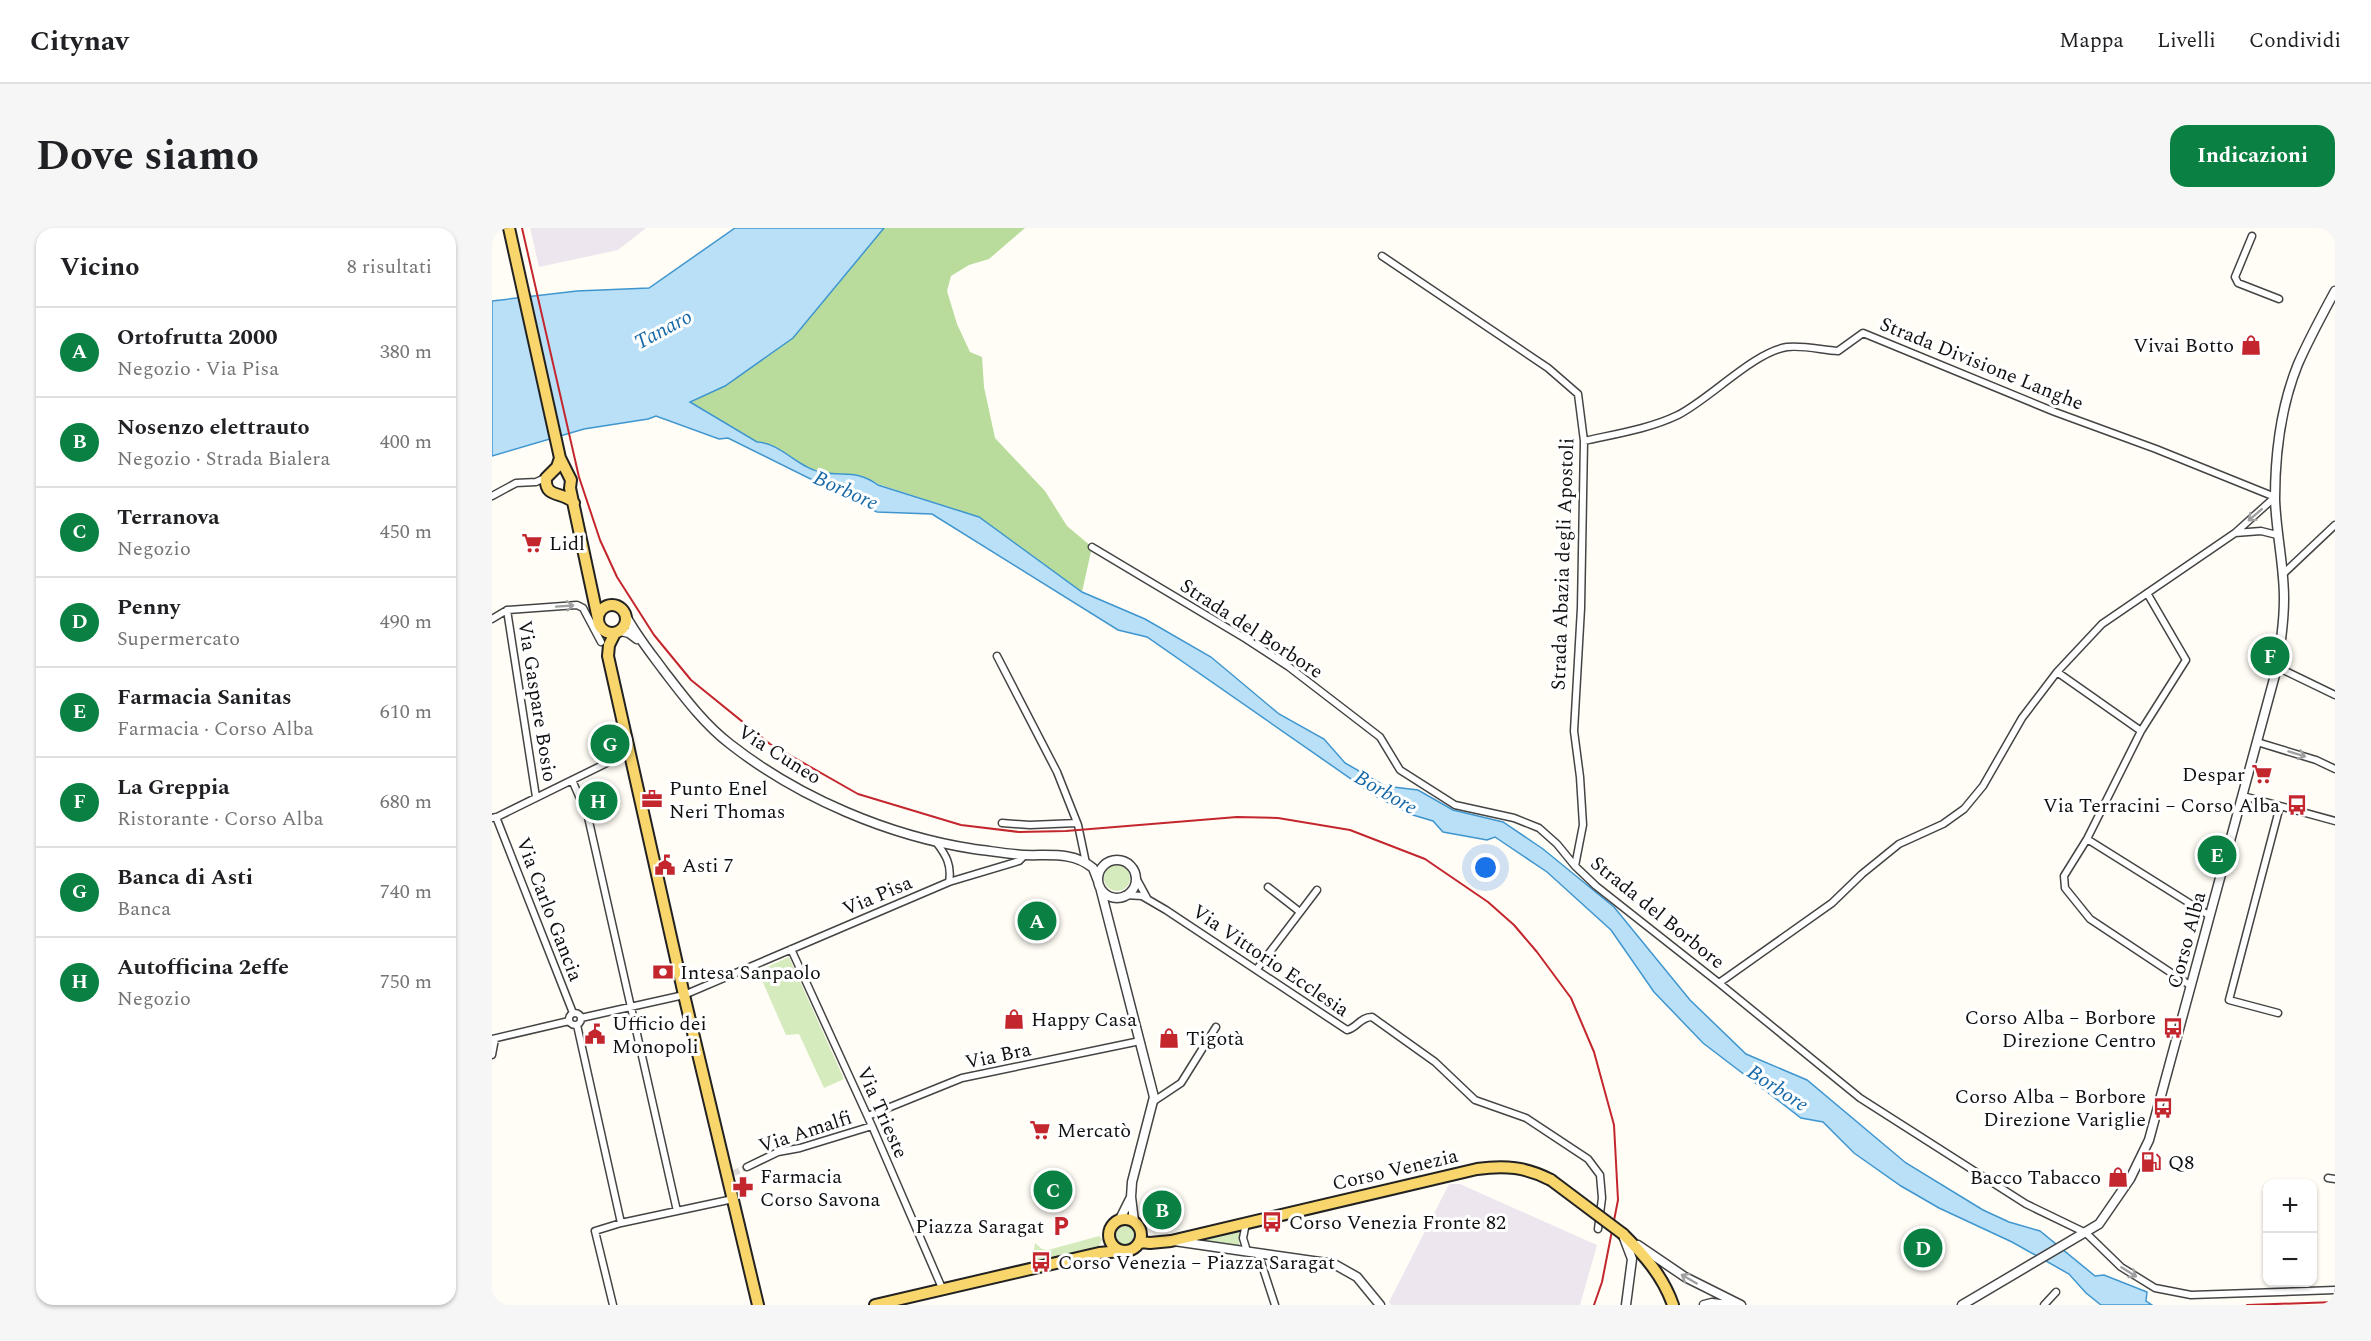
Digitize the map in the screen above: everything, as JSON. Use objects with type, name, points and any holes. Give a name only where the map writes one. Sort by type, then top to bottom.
[{"type":"main road","points":[[509,228],[560,458],[571,480],[570,488],[590,573],[601,642],[608,656],[684,995],[731,1174],[733,1199],[758,1305]]},
{"type":"main road","points":[[546,478],[557,467],[560,458]]},
{"type":"main road","points":[[546,478],[560,470],[567,473]]},
{"type":"main road","points":[[546,478],[552,493],[567,497],[574,503]]},
{"type":"main road","points":[[560,495],[570,488]]},
{"type":"main road","points":[[590,573],[602,598],[625,614],[626,623],[609,645],[608,656]]},
{"type":"main road","points":[[599,623],[603,608],[615,606]]},
{"type":"main road","points":[[599,623],[606,632],[618,632]]},
{"type":"main road","name":"Corso Venezia","points":[[1140,1242],[1171,1241],[1477,1169],[1498,1166],[1518,1167],[1534,1171],[1551,1180],[1623,1234],[1656,1271],[1673,1305]]},
{"type":"main road","points":[[875,1305],[1100,1254],[1132,1250],[1140,1242],[1140,1231],[1134,1221],[1120,1219],[1110,1228],[1109,1241],[1100,1254]]},
{"type":"main road","points":[[1109,1241],[1121,1251]]},
{"type":"street","points":[[2252,236],[2236,280],[2238,283],[2279,299]]},
{"type":"street","name":"Strada Abazia degli Apostoli","points":[[1382,256],[1548,369],[1578,394],[1584,441],[1581,608],[1574,730],[1581,777],[1583,825],[1575,866]]},
{"type":"street","name":"Corso Alba","points":[[1962,1305],[2099,1224],[2130,1179],[2144,1152],[2277,667],[2283,617],[2282,575],[2275,498],[2277,450],[2298,366],[2335,291]]},
{"type":"street","name":"Strada Divisione Langhe","points":[[1584,441],[1643,428],[1677,415],[1709,396],[1768,352],[1789,347],[1838,351],[1863,333],[2045,408],[2156,448],[2275,498]]},
{"type":"street","points":[[492,496],[516,483],[546,478]]},
{"type":"street","points":[[1719,983],[1832,903],[1862,874],[1899,844],[1943,824],[1965,809],[1983,786],[2022,718],[2057,672],[2102,624],[2235,533],[2275,498]]},
{"type":"street","points":[[2282,575],[2335,525]]},
{"type":"street","points":[[2235,533],[2261,531],[2277,535]]},
{"type":"street","name":"Strada del Borbore","points":[[1092,547],[1289,667],[1380,737],[1400,770],[1455,805],[1514,818],[1539,828],[1557,844],[1575,866],[1664,941],[1860,1098],[2026,1204],[2086,1233],[2121,1267],[2155,1288],[2175,1294],[2191,1295],[2335,1290]]},
{"type":"street","points":[[2147,593],[2186,660],[2140,731],[2087,839],[2064,876],[2065,888],[2090,919],[2191,986]]},
{"type":"street","points":[[492,619],[507,610],[580,606],[601,642]]},
{"type":"street","name":"Via Gaspare Bosio","points":[[507,610],[536,797]]},
{"type":"street","name":"Via Cuneo","points":[[625,614],[644,645],[693,708],[730,744],[775,776],[890,830],[959,847],[1025,855]]},
{"type":"street","name":"Via Cuneo","points":[[618,632],[629,633],[644,645]]},
{"type":"street","points":[[997,656],[1058,772],[1077,823],[1086,863],[1095,871],[1108,913],[1140,1041],[1154,1101],[1134,1172],[1131,1197],[1134,1221]]},
{"type":"street","points":[[2277,667],[2335,695]]},
{"type":"street","points":[[2057,672],[2140,731]]},
{"type":"street","points":[[2257,742],[2316,760],[2335,769]]},
{"type":"street","points":[[493,818],[629,752]]},
{"type":"street","points":[[572,780],[588,818],[677,1211]]},
{"type":"street","points":[[2243,796],[2335,821]]},
{"type":"street","points":[[2278,1013],[2229,1000],[2280,806]]},
{"type":"street","name":"Via Carlo Gancia","points":[[493,818],[573,1013]]},
{"type":"street","points":[[1002,823],[1030,825],[1077,823]]},
{"type":"street","points":[[2087,839],[2210,916]]},
{"type":"street","points":[[935,841],[949,862],[949,882]]},
{"type":"street","name":"Via Pisa","points":[[582,1018],[684,995],[949,882],[1019,861],[1025,855],[1064,855],[1096,865],[1111,861]]},
{"type":"street","points":[[1108,913],[1112,904],[1132,890],[1135,876],[1127,863],[1111,861],[1102,867],[1099,884],[1106,894],[1122,896]]},
{"type":"street","name":"Via Vittorio Ecclesia","points":[[1135,876],[1148,898]]},
{"type":"street","points":[[1268,887],[1300,912]]},
{"type":"street","points":[[1257,969],[1317,890]]},
{"type":"street","name":"Via Vittorio Ecclesia","points":[[1122,896],[1136,895],[1148,898],[1347,1030],[1352,1029],[1366,1017],[1372,1017],[1435,1062],[1475,1100],[1526,1118],[1588,1159],[1600,1174],[1602,1198],[1598,1229]]},
{"type":"street","name":"Via Trieste","points":[[791,949],[868,1116],[942,1288]]},
{"type":"street","points":[[569,1021],[573,1013],[578,1014],[582,1018],[577,1025]]},
{"type":"street","points":[[492,1055],[494,1039],[569,1021],[577,1025]]},
{"type":"street","points":[[577,1025],[621,1223]]},
{"type":"street","points":[[1154,1101],[1181,1083],[1216,1027]]},
{"type":"street","name":"Via Bra","points":[[868,1116],[962,1078],[1140,1041]]},
{"type":"street","name":"Via Amalfi","points":[[747,1167],[778,1152],[800,1148],[872,1126]]},
{"type":"street","points":[[1120,1219],[1131,1197]]},
{"type":"street","points":[[613,1305],[595,1231],[621,1223],[733,1199]]},
{"type":"street","points":[[1246,1223],[1243,1238],[1246,1251]]},
{"type":"street","points":[[1623,1234],[1632,1259],[1626,1305]]},
{"type":"street","points":[[1623,1234],[1685,1277],[1741,1305]]},
{"type":"street","name":"Corso Venezia","points":[[1171,1241],[1334,1264],[1357,1277],[1380,1305]]},
{"type":"street","points":[[1258,1253],[1275,1305]]},
{"type":"street","points":[[2044,1305],[2056,1292]]},
{"type":"street","points":[[1704,1305],[1712,1303],[1728,1305]]},
{"type":"shaded area","points":[[530,228],[646,228],[618,250],[539,267]]},
{"type":"shaded area","points":[[1449,1184],[1460,1184],[1597,1245],[1580,1305],[1391,1305],[1389,1302]]},
{"type":"green space","points":[[884,228],[1025,228],[989,259],[969,265],[951,276],[947,291],[957,324],[970,352],[982,357],[984,387],[995,438],[1045,491],[1067,526],[1092,547],[1082,592],[979,517],[878,484],[863,476],[820,472],[812,469],[774,446],[757,442],[689,402],[725,386],[844,276]]},
{"type":"green space","points":[[1117,865],[1126,869],[1130,878],[1126,887],[1117,891],[1108,887],[1104,878],[1108,869]]},
{"type":"green space","points":[[789,957],[844,1079],[824,1088],[799,1034],[786,1035],[758,971]]},
{"type":"green space","points":[[1124,1225],[1131,1228],[1134,1235],[1131,1242],[1124,1245],[1117,1242],[1114,1235],[1117,1228]]},
{"type":"green space","points":[[1239,1230],[1239,1246],[1206,1240],[1207,1238]]},
{"type":"green space","points":[[1099,1236],[1102,1239],[1099,1246],[1037,1261],[1035,1243],[1042,1249],[1048,1250]]},
{"type":"water","points":[[735,228],[884,228],[793,338],[725,386],[690,402],[757,442],[774,446],[812,469],[863,477],[878,485],[979,517],[1082,592],[1145,619],[1211,657],[1279,714],[1324,739],[1345,763],[1385,786],[1418,790],[1453,810],[1503,822],[1543,849],[1614,907],[1690,1000],[1746,1054],[1807,1080],[1906,1163],[1983,1210],[2009,1222],[2040,1231],[2095,1276],[2104,1275],[2147,1292],[2146,1301],[2152,1305],[2101,1305],[2086,1293],[2069,1274],[2012,1242],[1939,1208],[1901,1186],[1854,1153],[1823,1122],[1801,1118],[1703,1043],[1654,992],[1611,930],[1547,872],[1495,837],[1487,840],[1443,832],[1433,821],[1413,815],[1377,797],[1147,637],[1118,630],[932,514],[877,512],[728,438],[719,439],[656,416],[584,429],[492,456],[492,301],[577,291],[649,288]]},
{"type":"tunnel","points":[[734,1173],[747,1167]]},
{"type":"railway","points":[[522,228],[579,477],[600,540],[617,577],[654,635],[691,680],[770,744],[858,794],[961,825],[1019,832],[1066,831],[1237,817],[1278,818],[1350,830],[1425,859],[1488,902],[1514,925],[1571,998],[1594,1052],[1614,1125],[1618,1200],[1602,1282],[1594,1305]]},
{"type":"railway","points":[[2247,1305],[2335,1302]]},
{"type":"place","name":"Vivai Botto","points":[[2251,345]]},
{"type":"place","name":"Lidl","points":[[532,543]]},
{"type":"place","name":"La Greppia","points":[[2270,656]]},
{"type":"place","name":"Banca di Asti","points":[[610,744]]},
{"type":"place","name":"Despar","points":[[2262,774]]},
{"type":"place","name":"Punto Enel Neri Thomas","points":[[652,799]]},
{"type":"place","name":"Autofficina 2effe","points":[[598,801]]},
{"type":"place","name":"Via Terracini – Corso Alba","points":[[2297,805]]},
{"type":"place","name":"Farmacia Sanitas","points":[[2217,855]]},
{"type":"place","name":"Asti 7","points":[[665,865]]},
{"type":"place","name":"Ortofrutta 2000","points":[[1037,921]]},
{"type":"place","name":"Intesa Sanpaolo","points":[[663,972]]},
{"type":"place","name":"Happy Casa","points":[[1014,1019]]},
{"type":"place","name":"Corso Alba – Borbore Direzione Centro","points":[[2173,1028]]},
{"type":"place","name":"Ufficio dei Monopoli","points":[[595,1034]]},
{"type":"place","name":"Tigotà","points":[[1169,1038]]},
{"type":"place","name":"Corso Alba – Borbore Direzione Variglie","points":[[2163,1108]]},
{"type":"place","name":"Mercatò","points":[[1040,1130]]},
{"type":"place","name":"Q8","points":[[2151,1162]]},
{"type":"place","name":"Bacco Tabacco","points":[[2118,1177]]},
{"type":"place","name":"Farmacia Corso Savona","points":[[743,1187]]},
{"type":"place","name":"Terranova","points":[[1053,1190]]},
{"type":"place","name":"Nosenzo elettrauto","points":[[1162,1210]]},
{"type":"place","name":"Corso Venezia Fronte 82","points":[[1272,1222]]},
{"type":"place","name":"Piazza Saragat","points":[[1061,1226]]},
{"type":"place","name":"Penny","points":[[1923,1248]]},
{"type":"place","name":"Corso Venezia – Piazza Saragat","points":[[1041,1262]]},
{"type":"water label","name":"Tanaro","points":[[663,329]]},
{"type":"water label","name":"Borbore","points":[[846,490]]},
{"type":"water label","name":"Borbore","points":[[1386,792]]},
{"type":"water label","name":"Borbore","points":[[1778,1088]]}]
